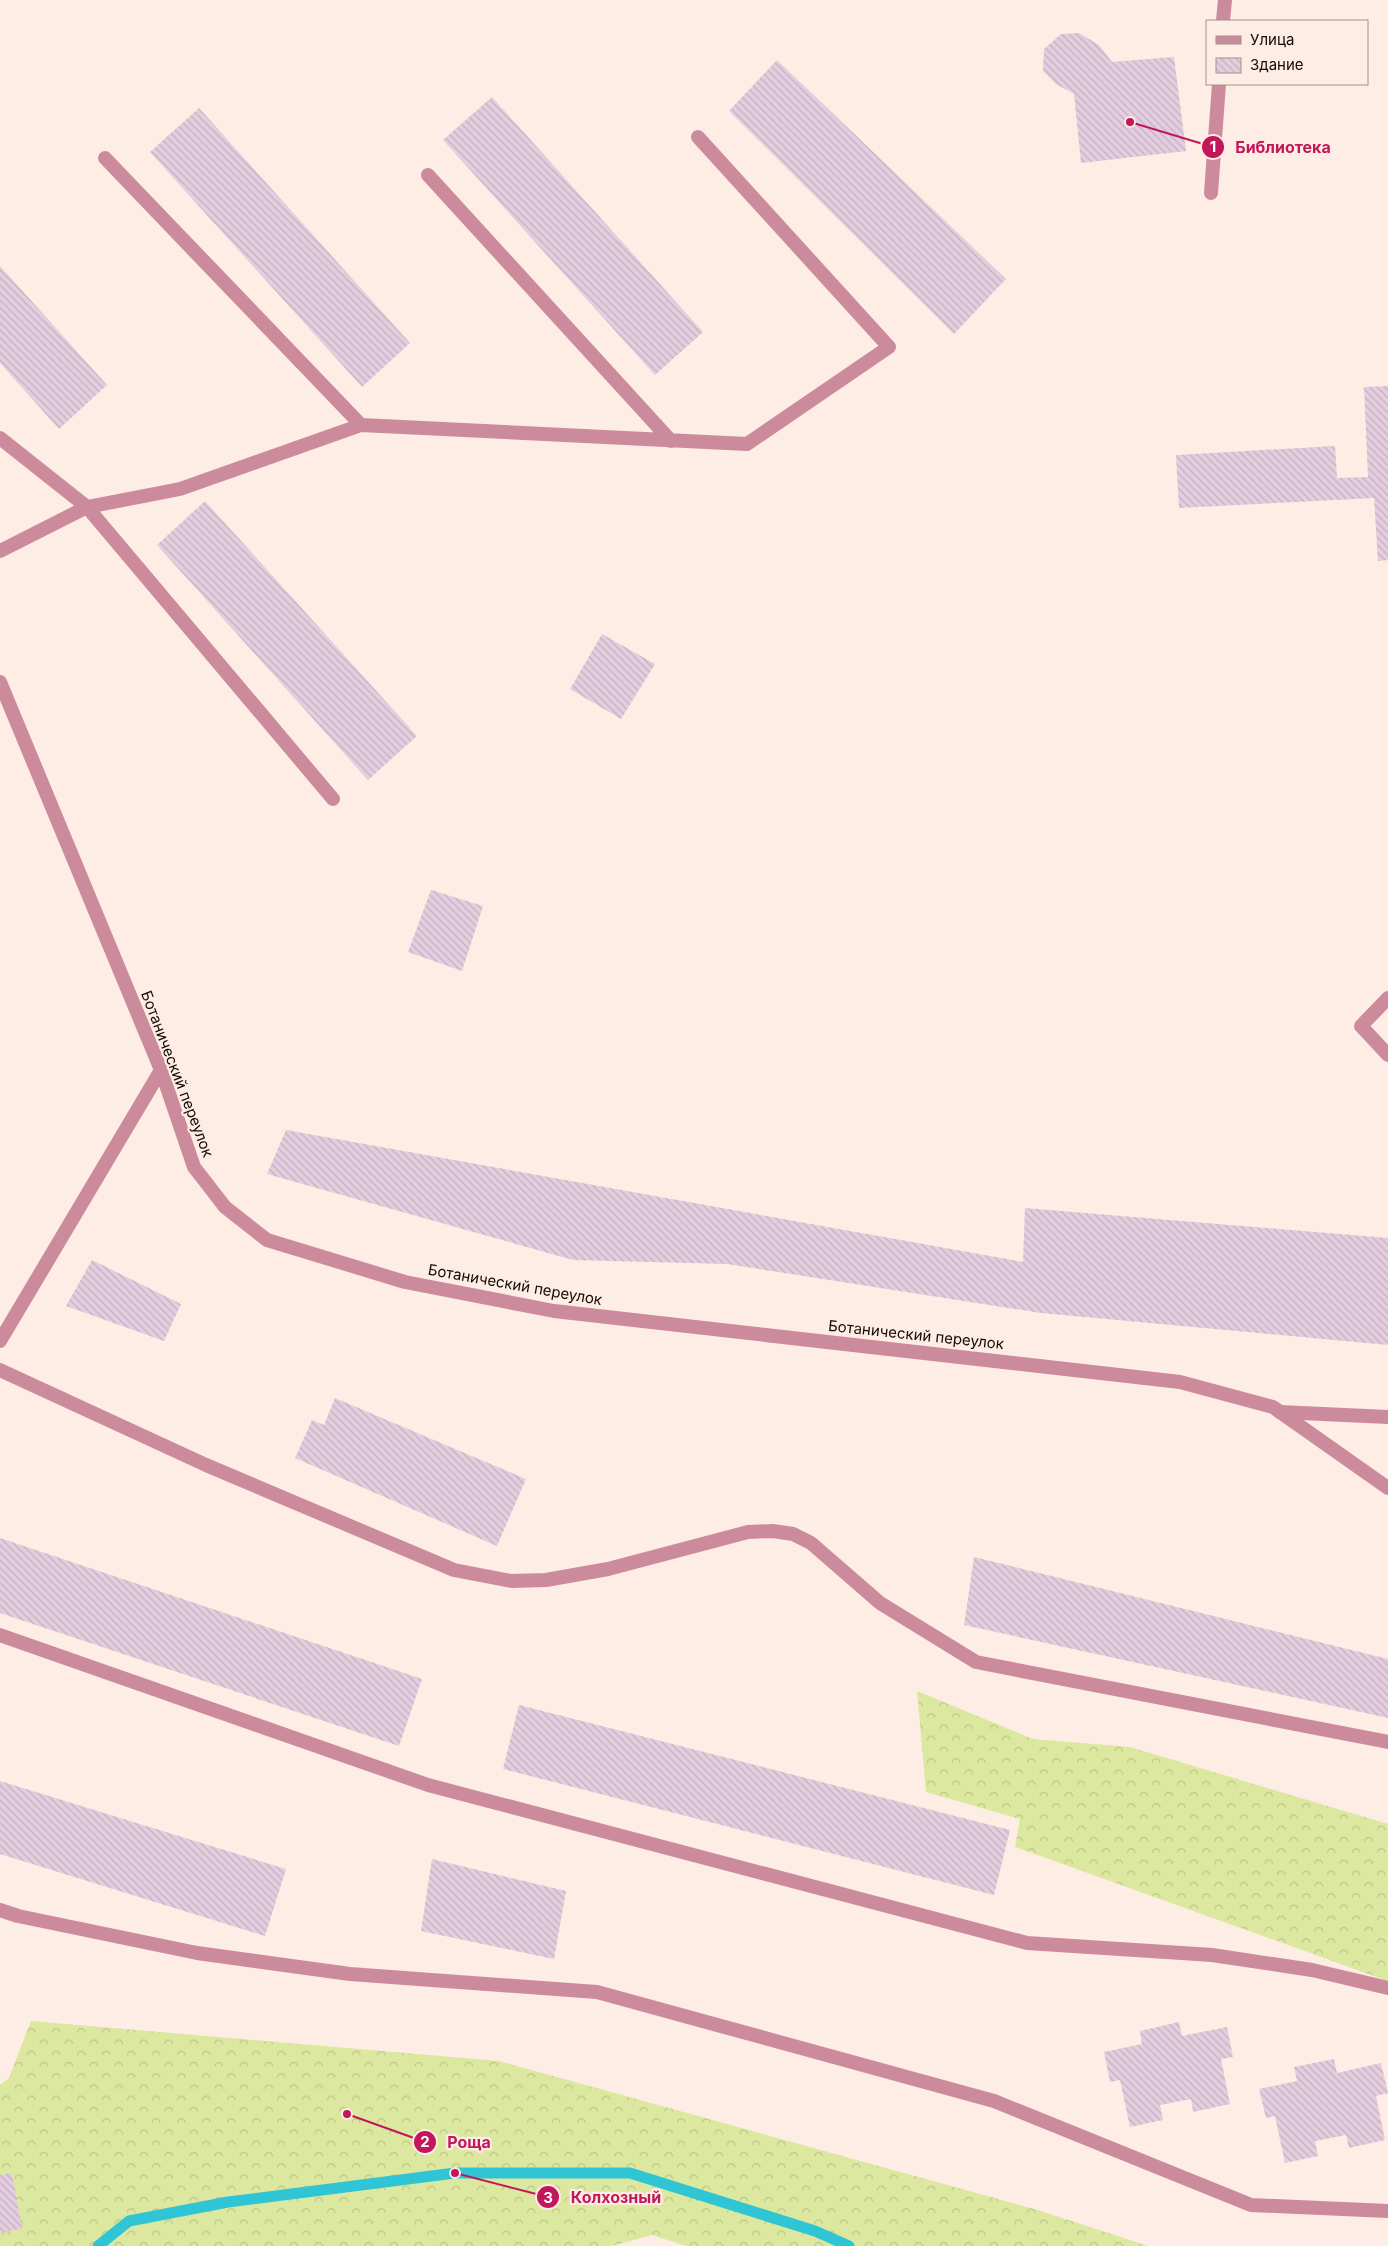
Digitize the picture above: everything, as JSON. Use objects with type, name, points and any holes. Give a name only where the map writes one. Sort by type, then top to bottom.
[{"type":"street","points":[[1223,20],[1225,0]]},
{"type":"street","points":[[1211,193],[1219,85]]},
{"type":"street","points":[[0,550],[87,506],[180,489],[362,426],[747,444],[889,347],[698,137]]},
{"type":"street","points":[[105,158],[362,426]]},
{"type":"street","points":[[428,175],[671,441]]},
{"type":"street","points":[[0,438],[87,506],[333,799]]},
{"type":"street","name":"Ботанический переулок","points":[[0,682],[161,1070],[194,1167],[225,1207],[267,1240],[405,1282],[554,1311],[1180,1382],[1273,1407],[1388,1488]]},
{"type":"street","points":[[1388,998],[1361,1026],[1388,1055]]},
{"type":"street","points":[[0,1341],[161,1070]]},
{"type":"street","points":[[0,1370],[206,1465],[454,1570],[511,1581],[546,1580],[608,1569],[748,1532],[773,1530],[793,1534],[811,1543],[880,1603],[976,1662],[1388,1742]]},
{"type":"street","points":[[1280,1412],[1388,1417]]},
{"type":"street","points":[[0,1635],[428,1785],[1027,1943],[1212,1955],[1312,1970],[1388,1988]]},
{"type":"street","points":[[0,1910],[18,1916],[198,1953],[350,1974],[597,1992],[994,2101],[1251,2205],[1388,2211]]},
{"type":"green space","points":[[917,1691],[1033,1739],[1130,1747],[1388,1824],[1388,1981],[1015,1847],[1020,1819],[926,1792]]},
{"type":"green space","points":[[31,2021],[499,2061],[1038,2210],[1148,2246],[686,2246],[652,2235],[612,2246],[0,2246],[0,2085],[9,2078]]},
{"type":"building","points":[[1079,33],[1099,45],[1112,62],[1174,57],[1186,151],[1081,163],[1074,94],[1056,84],[1043,71],[1044,49],[1061,34]]},
{"type":"building","points":[[777,60],[1006,279],[954,334],[729,111]]},
{"type":"building","points":[[492,97],[703,332],[655,375],[443,140]]},
{"type":"building","points":[[199,108],[410,343],[362,387],[150,152]]},
{"type":"building","points":[[0,266],[107,385],[59,429],[0,363]]},
{"type":"building","points":[[1388,386],[1388,560],[1378,561],[1374,498],[1179,508],[1176,455],[1335,446],[1337,478],[1368,477],[1364,387]]},
{"type":"building","points":[[205,501],[417,736],[368,780],[157,545]]},
{"type":"building","points":[[602,634],[655,664],[621,719],[570,689]]},
{"type":"building","points":[[431,890],[483,906],[462,971],[408,952]]},
{"type":"building","points":[[286,1130],[1023,1262],[1025,1208],[1388,1238],[1388,1345],[1041,1313],[727,1264],[573,1260],[267,1174]]},
{"type":"building","points":[[92,1260],[181,1304],[164,1341],[66,1306]]},
{"type":"building","points":[[335,1398],[526,1479],[497,1546],[295,1458],[312,1420],[324,1425]]},
{"type":"building","points":[[0,1538],[422,1679],[399,1746],[0,1613]]},
{"type":"building","points":[[974,1557],[1388,1659],[1388,1718],[964,1625]]},
{"type":"building","points":[[519,1705],[1010,1830],[994,1895],[503,1769]]},
{"type":"building","points":[[0,1781],[286,1869],[265,1936],[0,1854]]},
{"type":"building","points":[[432,1859],[566,1891],[554,1959],[421,1931]]},
{"type":"building","points":[[1179,2022],[1182,2036],[1227,2027],[1233,2057],[1221,2059],[1230,2104],[1193,2112],[1191,2099],[1160,2105],[1163,2120],[1130,2127],[1120,2080],[1110,2082],[1104,2052],[1142,2044],[1140,2031]]},
{"type":"building","points":[[1334,2059],[1337,2073],[1381,2063],[1388,2093],[1376,2096],[1385,2140],[1349,2148],[1346,2135],[1315,2141],[1318,2156],[1285,2163],[1275,2116],[1266,2118],[1259,2089],[1297,2081],[1294,2067]]},
{"type":"building","points":[[12,2173],[22,2228],[0,2233],[0,2175]]},
{"type":"waterway","points":[[98,2246],[129,2221],[228,2202],[455,2173],[630,2173],[815,2231],[849,2246]]},
{"type":"place","name":"Библиотека","points":[[1130,122]]},
{"type":"place","name":"Роща","points":[[347,2114]]},
{"type":"place","name":"Колхозный","points":[[455,2173]]}]
